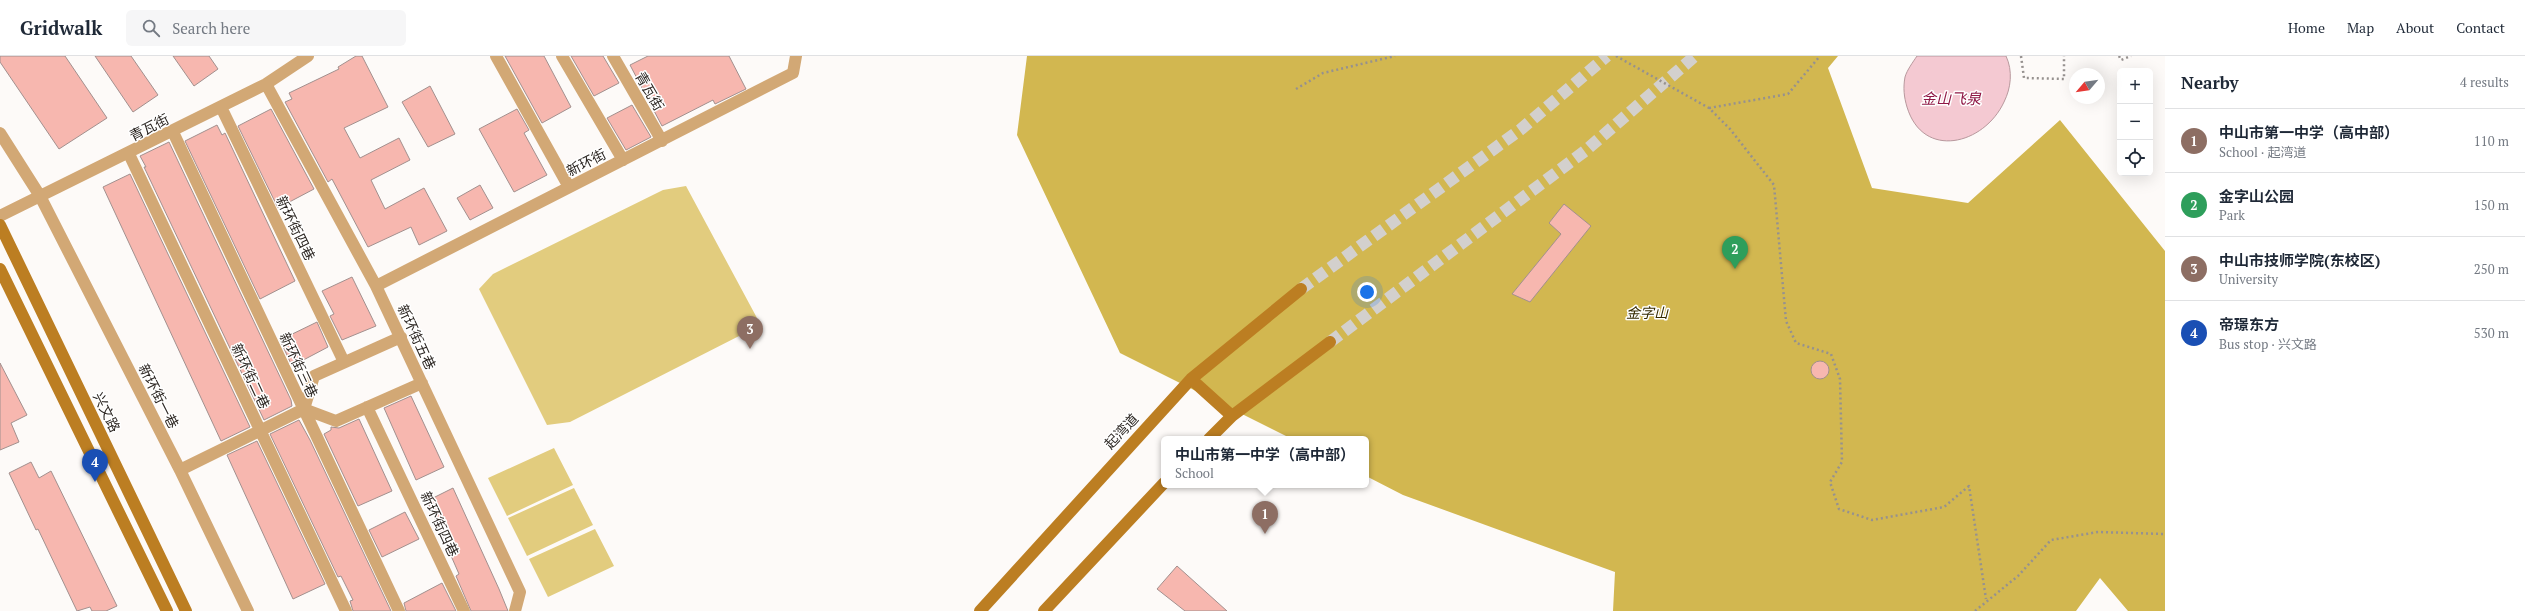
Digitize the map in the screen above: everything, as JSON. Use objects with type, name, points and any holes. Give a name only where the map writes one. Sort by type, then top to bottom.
[{"type":"main road","name":"兴文路","points":[[0,225],[186,611]]},
{"type":"main road","points":[[0,268],[167,611]]},
{"type":"main road","name":"起湾道","points":[[980,611],[1192,379],[1301,289]]},
{"type":"main road","points":[[1212,436],[1232,416],[1330,342]]},
{"type":"main road","points":[[1192,379],[1232,416]]},
{"type":"main road","points":[[1044,611],[1161,486]]},
{"type":"street","name":"青瓦街","points":[[0,216],[129,154],[266,84],[308,56]]},
{"type":"street","points":[[496,56],[569,187]]},
{"type":"street","points":[[562,56],[623,160]]},
{"type":"street","name":"青瓦街","points":[[613,56],[662,141]]},
{"type":"street","name":"新环街","points":[[376,286],[793,74],[796,56]]},
{"type":"street","name":"新环街五巷","points":[[266,84],[376,286],[401,337],[520,592],[515,611]]},
{"type":"street","name":"新环街四巷","points":[[221,107],[344,362]]},
{"type":"street","name":"新环街三巷","points":[[173,132],[399,611]]},
{"type":"street","name":"新环街一巷","points":[[0,133],[40,196],[180,470],[248,611]]},
{"type":"street","name":"新环街二巷","points":[[129,154],[346,611]]},
{"type":"street","points":[[180,470],[304,409],[314,376],[401,337]]},
{"type":"street","points":[[304,409],[336,421],[422,383]]},
{"type":"street","name":"新环街四巷","points":[[368,407],[464,611]]},
{"type":"path","points":[[1296,89],[1323,73],[1395,56]]},
{"type":"path","points":[[1616,56],[1709,108],[1730,129],[1774,185],[1786,321],[1796,343],[1831,354],[1840,379],[1842,462],[1830,482],[1839,509],[1872,520],[1944,507],[1969,486],[1986,600]]},
{"type":"path","points":[[1709,108],[1788,94],[1820,56]]},
{"type":"path","points":[[2021,56],[2024,78],[2064,79],[2064,56]]},
{"type":"path","points":[[2119,56],[2121,60],[2131,56]]},
{"type":"path","points":[[1975,611],[1986,600],[2018,576],[2051,540],[2098,532],[2165,534]]},
{"type":"shaded area","points":[[686,186],[757,318],[745,333],[570,422],[547,425],[479,289],[493,274],[663,190]]},
{"type":"shaded area","points":[[554,448],[573,485],[507,516],[488,478]]},
{"type":"shaded area","points":[[574,488],[593,525],[527,556],[508,518]]},
{"type":"shaded area","points":[[595,529],[614,566],[548,597],[529,559]]},
{"type":"green space","name":"金字山","points":[[1027,56],[1838,56],[1828,68],[1872,188],[1968,203],[2060,120],[2165,251],[2165,611],[2128,611],[2100,578],[2076,611],[1613,611],[1615,572],[1403,495],[1369,478],[1369,436],[1286,436],[1120,353],[1017,135]]},
{"type":"water","name":"金山飞泉","points":[[1917,56],[2006,56],[2010,68],[2010,85],[2004,102],[1995,117],[1983,128],[1969,136],[1954,140],[1939,140],[1926,135],[1915,124],[1907,107],[1905,96],[1905,77]]},
{"type":"building","points":[[0,56],[65,56],[107,118],[59,149],[0,62]]},
{"type":"building","points":[[95,56],[131,56],[158,95],[133,112]]},
{"type":"building","points":[[173,56],[209,56],[218,69],[194,86]]},
{"type":"building","points":[[356,56],[362,56],[388,107],[344,128],[360,158],[399,138],[410,160],[371,180],[385,209],[424,188],[447,231],[419,245],[411,227],[368,247],[332,179],[328,182],[285,102],[292,99],[289,93],[339,69],[338,67]]},
{"type":"building","points":[[505,56],[544,56],[571,107],[542,123]]},
{"type":"building","points":[[571,56],[603,56],[619,83],[594,96]]},
{"type":"building","points":[[648,56],[729,56],[746,89],[715,104],[713,100],[662,126],[630,65]]},
{"type":"building","points":[[430,86],[455,134],[428,147],[402,102]]},
{"type":"building","points":[[632,105],[651,137],[626,150],[607,118]]},
{"type":"building","points":[[271,109],[314,189],[278,208],[238,126]]},
{"type":"building","points":[[517,109],[529,130],[524,133],[547,175],[514,192],[479,129]]},
{"type":"building","points":[[217,125],[222,135],[225,133],[295,281],[260,299],[185,141]]},
{"type":"building","points":[[169,142],[291,400],[292,406],[264,420],[140,156]]},
{"type":"building","points":[[130,174],[250,427],[221,441],[103,187]]},
{"type":"building","points":[[480,185],[493,208],[470,220],[457,198]]},
{"type":"building","points":[[1564,204],[1591,226],[1530,302],[1512,294],[1561,234],[1549,223]]},
{"type":"building","points":[[352,277],[376,326],[342,340],[330,316],[334,314],[322,291]]},
{"type":"building","points":[[317,322],[328,347],[292,366],[280,340]]},
{"type":"building","points":[[1820,361],[1826,364],[1829,370],[1826,376],[1820,379],[1814,376],[1811,370],[1814,364]]},
{"type":"building","points":[[0,363],[27,415],[11,423],[19,442],[0,450]]},
{"type":"building","points":[[411,396],[444,467],[416,480],[384,408]]},
{"type":"building","points":[[359,419],[392,491],[358,506],[324,434],[331,430],[331,427],[339,428]]},
{"type":"building","points":[[299,420],[310,440],[391,611],[353,611],[350,601],[353,600],[341,576],[338,577],[270,434]]},
{"type":"building","points":[[257,441],[325,584],[293,599],[227,455]]},
{"type":"building","points":[[31,462],[39,478],[51,471],[117,606],[106,611],[92,611],[90,607],[77,611],[38,529],[36,530],[9,473]]},
{"type":"building","points":[[453,488],[508,611],[471,611],[456,576],[459,574],[427,501]]},
{"type":"building","points":[[405,512],[419,539],[382,557],[369,530]]},
{"type":"building","points":[[1177,566],[1227,611],[1185,611],[1157,589]]},
{"type":"building","points":[[442,583],[456,611],[406,611],[404,603]]},
{"type":"tunnel","points":[[1301,289],[1520,130],[1607,56]]},
{"type":"tunnel","points":[[1330,342],[1585,151],[1695,56]]},
{"type":"place","name":"金字山公园","points":[[1735,269]]},
{"type":"place","name":"中山市技师学院(东校区)","points":[[750,349]]},
{"type":"place","name":"帝璟东方","points":[[95,482]]},
{"type":"place","name":"中山市第一中学（高中部）","points":[[1265,534]]}]
